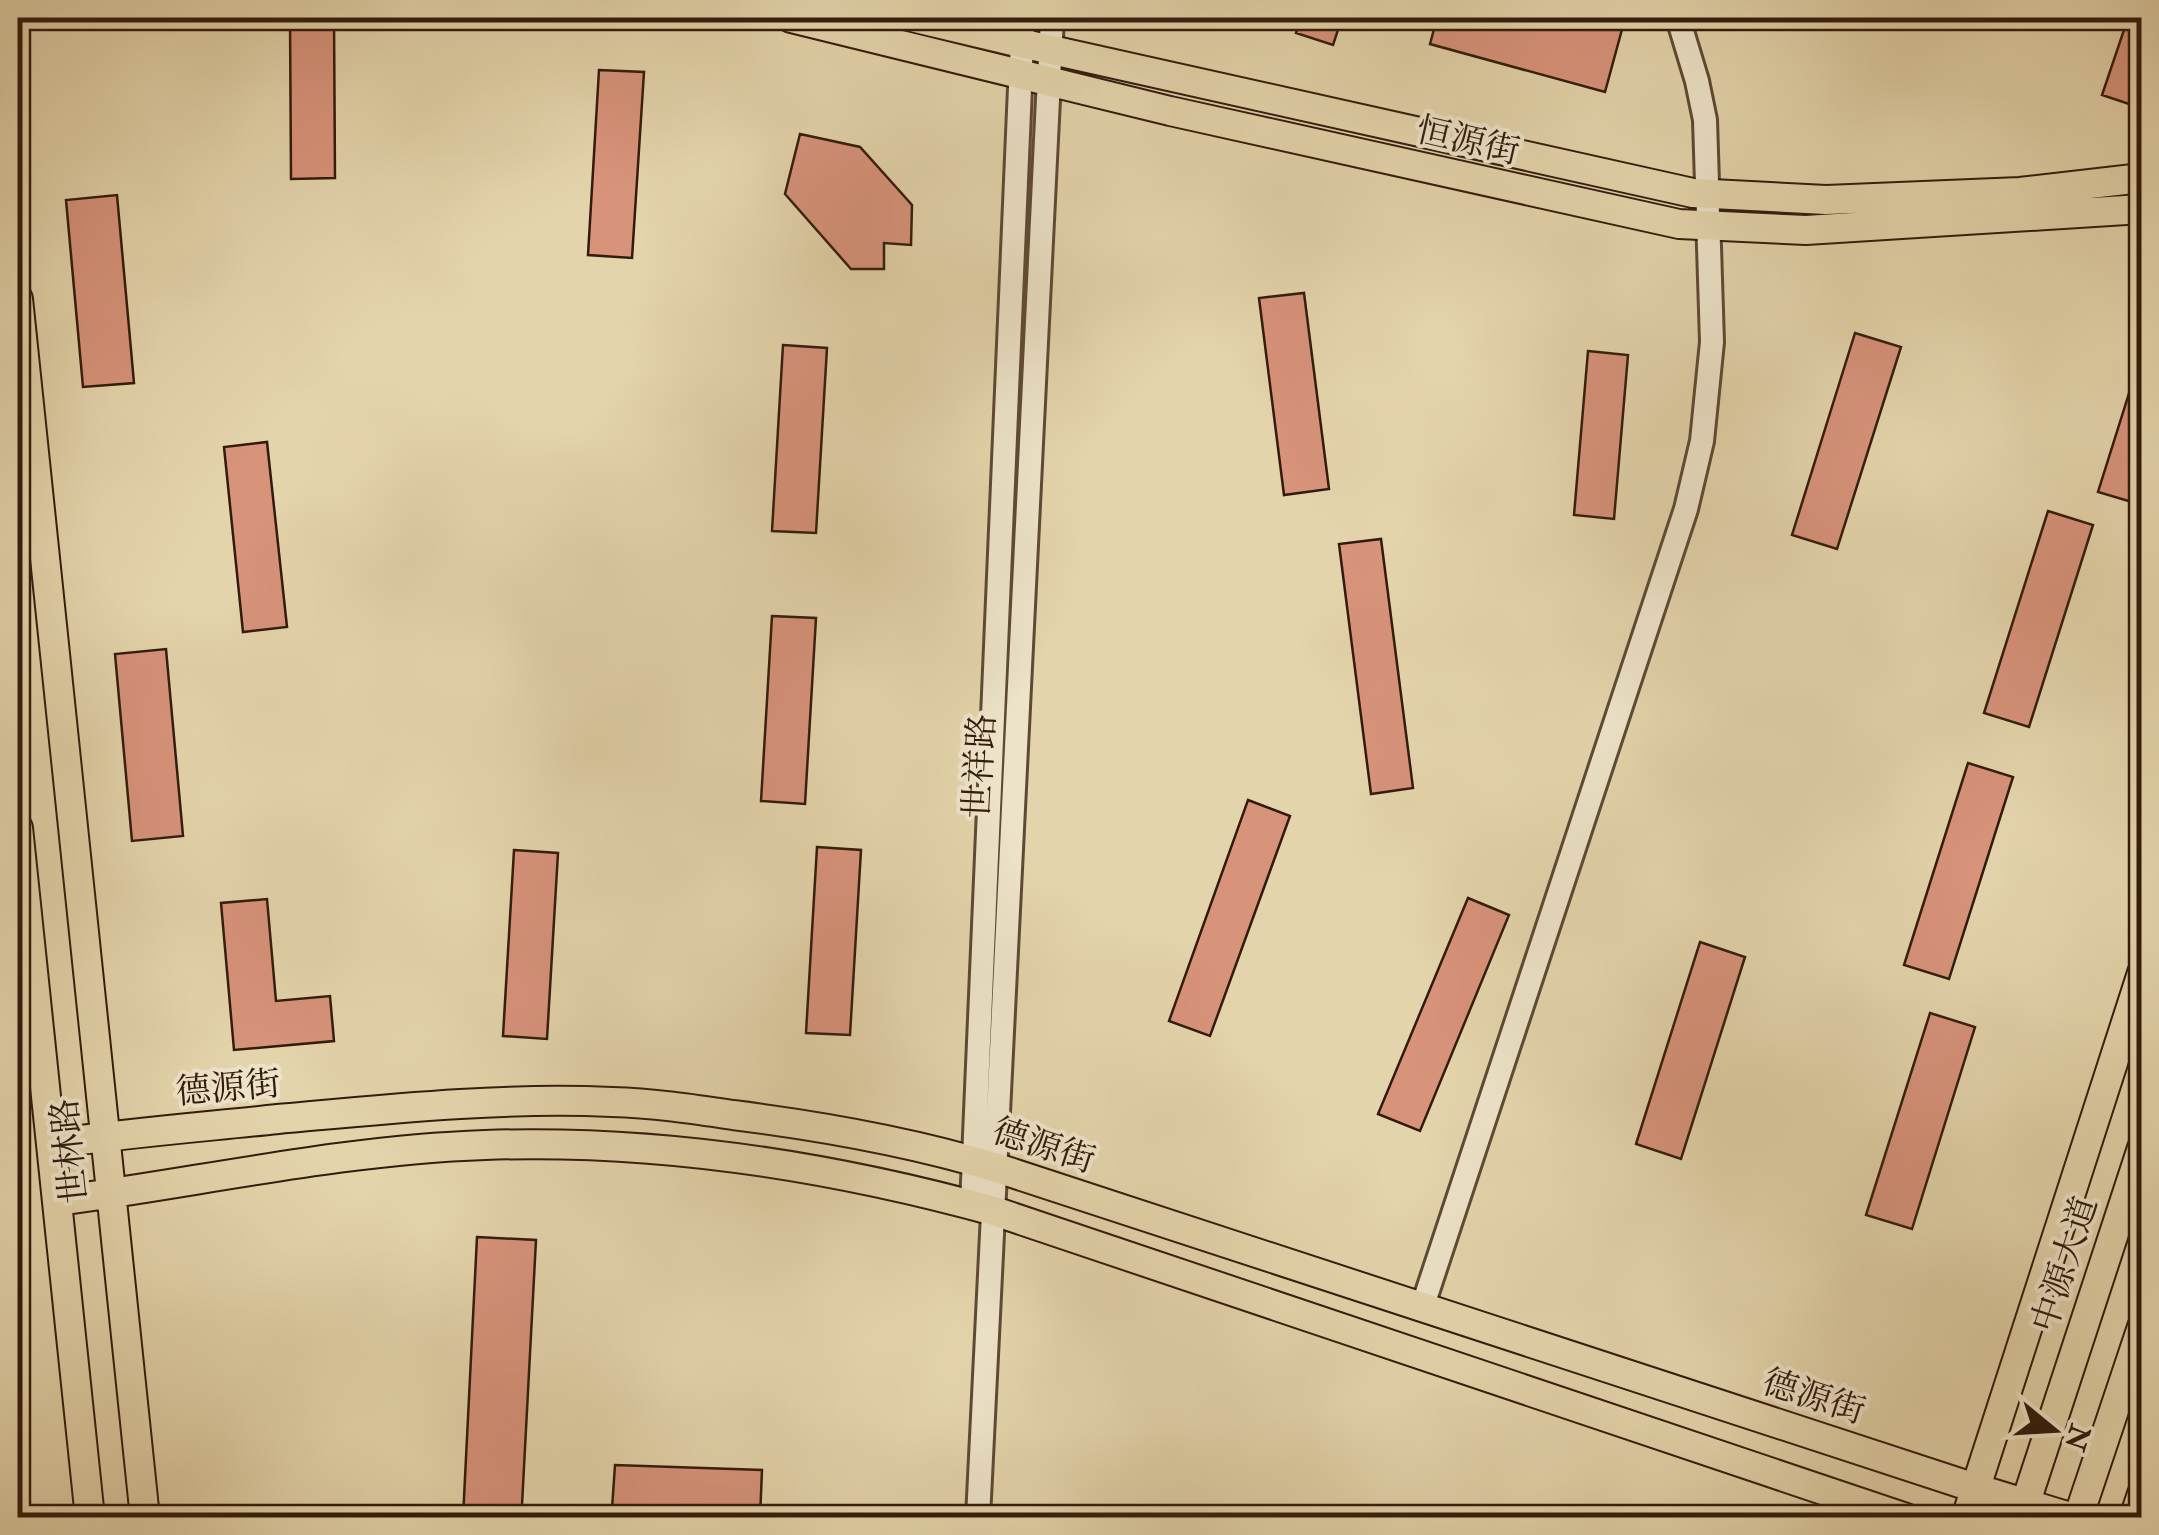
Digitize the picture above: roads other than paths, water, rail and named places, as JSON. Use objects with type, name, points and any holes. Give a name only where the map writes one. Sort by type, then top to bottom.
[{"type":"main road","name":"恒源街","points":[[791,18],[1506,188],[1679,224],[1806,230],[2142,209]]},
{"type":"main road","name":"恒源街","points":[[915,18],[1022,31],[1051,50],[1708,194],[1826,200],[2020,192],[2142,178]]},
{"type":"main road","name":"世林路","points":[[18,300],[145,1518]]},
{"type":"main road","name":"世林路","points":[[18,828],[90,1518]]},
{"type":"main road","points":[[1966,1518],[2142,973]]},
{"type":"main road","name":"德源街","points":[[51,1144],[405,1108],[533,1101],[614,1102],[834,1130],[984,1165],[1975,1488],[2024,1511],[2075,1518]]},
{"type":"main road","points":[[57,1201],[314,1161],[485,1145],[652,1147],[754,1160],[917,1190],[983,1208],[1906,1518]]},
{"type":"main road","name":"中源大道","points":[[2024,1511],[2142,1148]]},
{"type":"main road","points":[[2075,1518],[2142,1327]]},
{"type":"main road","points":[[2134,1518],[2142,1494]]},
{"type":"street","name":"世祥路","points":[[984,1165],[1052,18]]},
{"type":"street","points":[[1422,1308],[1686,509],[1702,441],[1712,342],[1705,120],[1678,18]]},
{"type":"street","name":"世祥路","points":[[978,1518],[984,1165],[1022,31]]}]
